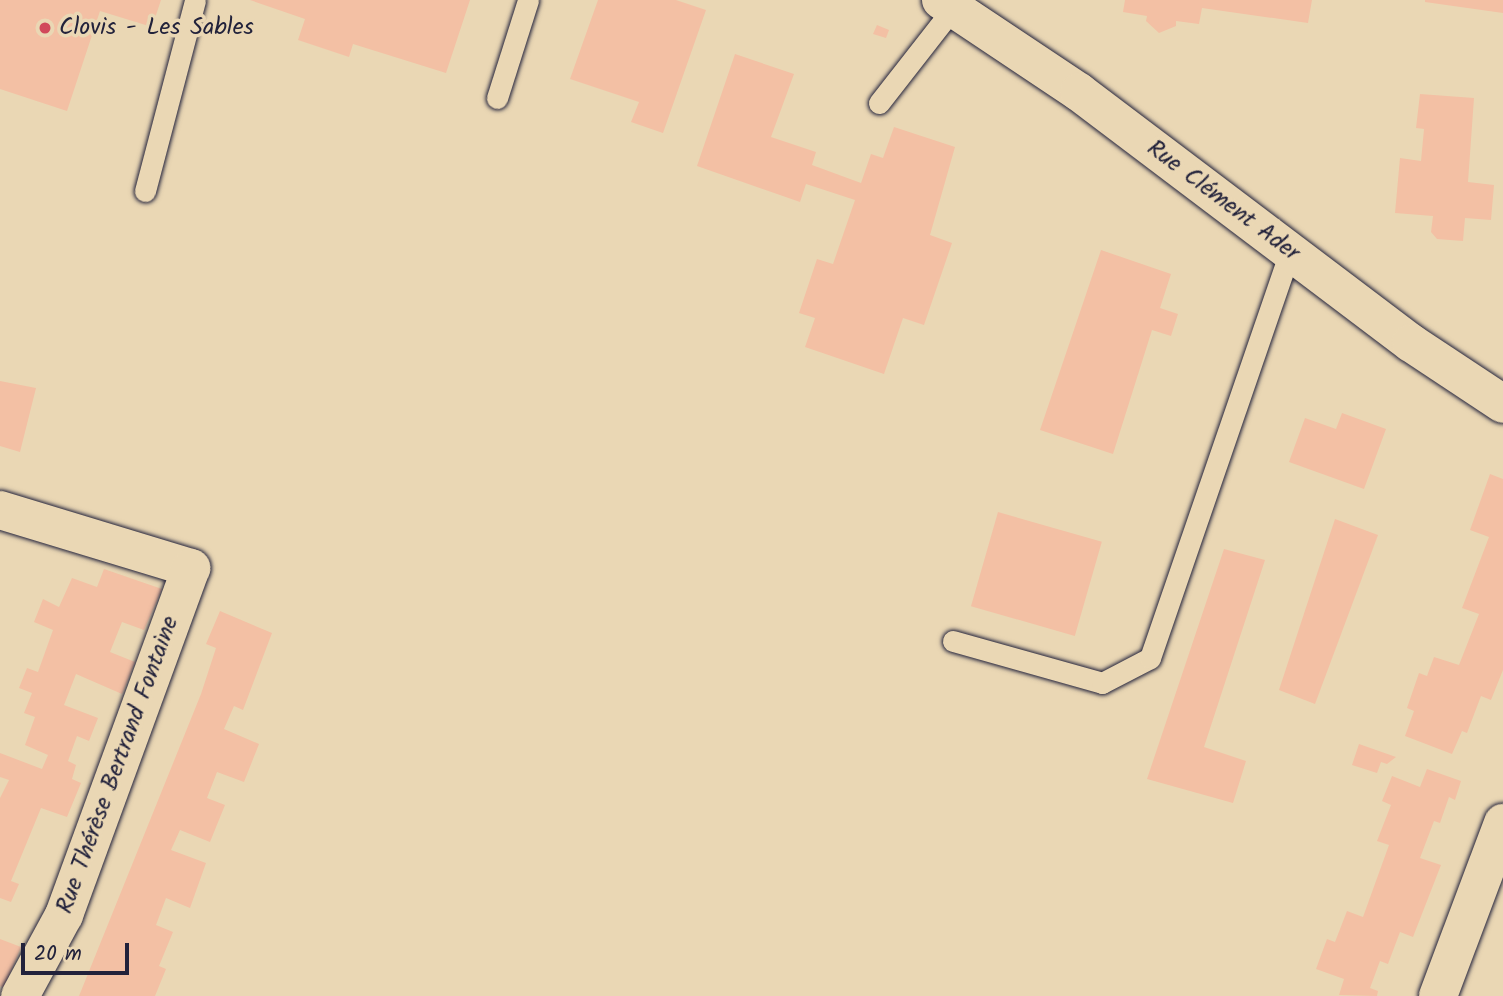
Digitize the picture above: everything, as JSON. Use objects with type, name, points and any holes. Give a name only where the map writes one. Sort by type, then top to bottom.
[{"type":"street","name":"Rue Clément Ader","points":[[950,2],[1079,92],[1410,343],[1503,404]]},
{"type":"street","name":"Rue Thérèse Bertrand Fontaine","points":[[0,510],[191,568],[64,915],[20,996]]},
{"type":"street","points":[[1438,996],[1490,897],[1503,823]]},
{"type":"lane","points":[[145,191],[195,0]]},
{"type":"lane","points":[[497,98],[528,0]]},
{"type":"lane","points":[[880,103],[950,2]]},
{"type":"lane","points":[[953,641],[1102,683],[1150,659],[1290,252]]},
{"type":"building","points":[[0,0],[161,0],[152,27],[100,11],[67,111],[0,89]]},
{"type":"building","points":[[250,0],[470,0],[446,73],[353,44],[349,57],[298,40],[305,19]]},
{"type":"building","points":[[598,0],[676,0],[706,10],[663,133],[631,122],[639,102],[570,79]]},
{"type":"building","points":[[1125,0],[1312,0],[1308,23],[1202,8],[1199,24],[1176,21],[1176,26],[1159,33],[1146,21],[1147,16],[1123,12]]},
{"type":"building","points":[[1425,0],[1503,0],[1503,13],[1425,2]]},
{"type":"building","points":[[877,25],[889,30],[886,38],[873,34]]},
{"type":"building","points":[[735,54],[794,74],[771,137],[816,152],[812,165],[861,183],[871,154],[883,158],[894,127],[955,147],[930,235],[952,243],[924,325],[903,318],[884,374],[805,347],[815,318],[799,313],[817,259],[833,264],[855,200],[806,184],[800,202],[697,166]]},
{"type":"building","points":[[1420,94],[1474,98],[1468,182],[1494,185],[1491,220],[1465,218],[1463,241],[1437,239],[1431,232],[1433,216],[1395,213],[1400,158],[1421,161],[1424,129],[1416,128]]},
{"type":"building","points":[[1101,250],[1171,274],[1160,308],[1178,314],[1171,336],[1152,330],[1113,454],[1040,430]]},
{"type":"building","points":[[0,381],[36,388],[20,452],[0,446]]},
{"type":"building","points":[[1342,413],[1386,429],[1364,489],[1289,462],[1305,418],[1336,429]]},
{"type":"building","points":[[1490,474],[1503,479],[1503,670],[1491,700],[1481,696],[1467,733],[1462,731],[1452,754],[1405,736],[1414,711],[1407,708],[1419,673],[1427,676],[1434,657],[1459,665],[1479,614],[1462,608],[1489,537],[1470,530]]},
{"type":"building","points":[[998,512],[1102,542],[1075,636],[971,606]]},
{"type":"building","points":[[1335,519],[1378,535],[1315,704],[1279,690]]},
{"type":"building","points":[[1224,549],[1265,560],[1204,747],[1246,761],[1233,803],[1147,779]]},
{"type":"building","points":[[104,569],[162,589],[144,630],[122,622],[110,652],[135,662],[122,694],[76,674],[64,705],[98,718],[89,741],[77,736],[68,761],[76,765],[72,779],[81,783],[67,817],[41,808],[11,881],[19,884],[11,902],[0,898],[0,798],[9,780],[0,777],[0,753],[42,769],[48,755],[25,745],[35,717],[24,713],[32,693],[19,688],[27,668],[38,672],[53,630],[34,622],[43,599],[59,607],[72,578],[97,587]]},
{"type":"building","points":[[220,611],[272,633],[243,710],[234,706],[224,729],[259,744],[244,782],[217,772],[207,798],[225,805],[210,842],[180,830],[171,850],[206,863],[190,908],[166,898],[156,925],[173,932],[159,966],[166,969],[155,996],[79,996],[201,694],[216,648],[206,644]]},
{"type":"building","points":[[1359,744],[1396,757],[1387,764],[1381,762],[1377,773],[1352,765]]},
{"type":"building","points":[[1427,769],[1461,781],[1455,800],[1449,797],[1440,823],[1434,821],[1420,858],[1441,865],[1413,937],[1400,932],[1388,964],[1380,961],[1370,988],[1378,991],[1377,996],[1339,995],[1344,979],[1316,969],[1327,939],[1335,942],[1347,911],[1363,917],[1389,845],[1377,841],[1391,805],[1382,801],[1392,776],[1420,787]]},
{"type":"building","points":[[0,939],[21,947],[4,988],[0,986]]},
{"type":"place","name":"Clovis - Les Sables","points":[[45,28]]}]
